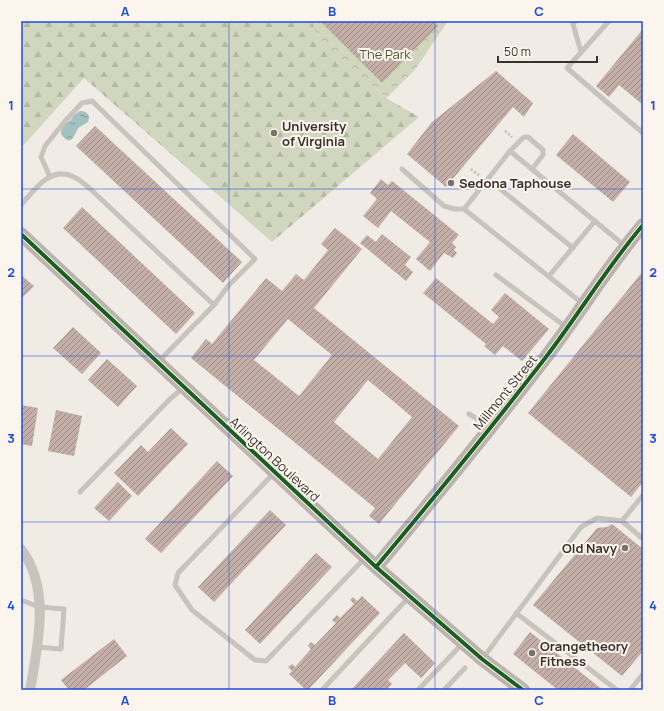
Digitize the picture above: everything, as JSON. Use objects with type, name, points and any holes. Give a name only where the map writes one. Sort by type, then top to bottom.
[{"type":"street","name":"Millmont Street","points":[[370,562],[468,454],[546,357],[625,246],[643,225]]},
{"type":"street","name":"Arlington Boulevard","points":[[21,234],[370,562],[482,659],[522,690]]},
{"type":"street","points":[[21,549],[33,572],[39,590],[37,647],[30,690]]},
{"type":"lane","points":[[575,21],[572,24],[581,52]]},
{"type":"lane","points":[[609,21],[567,68],[643,133]]},
{"type":"lane","points":[[50,177],[41,157],[45,146],[82,103],[92,101],[255,259],[228,286],[214,305],[158,363]]},
{"type":"lane","points":[[464,209],[510,151],[524,137],[528,137],[543,150],[543,155],[532,169]]},
{"type":"lane","points":[[510,151],[625,246]]},
{"type":"lane","points":[[402,169],[444,206],[455,209],[464,209],[583,304]]},
{"type":"lane","points":[[21,205],[44,180],[56,175],[68,175],[75,177],[87,186],[214,305]]},
{"type":"lane","points":[[488,179],[573,248]]},
{"type":"lane","points":[[549,276],[595,221]]},
{"type":"lane","points":[[496,275],[567,328]]},
{"type":"lane","points":[[80,492],[170,399],[184,387]]},
{"type":"lane","points":[[469,414],[479,420]]},
{"type":"lane","points":[[275,472],[178,573],[175,585],[192,610],[254,660],[266,662],[370,562]]},
{"type":"lane","points":[[622,521],[643,495]]},
{"type":"lane","points":[[482,659],[581,527],[597,518],[622,521],[643,539]]},
{"type":"lane","points":[[322,690],[410,597]]},
{"type":"lane","points":[[21,600],[39,607],[64,609],[60,649],[37,647]]},
{"type":"lane","points":[[516,613],[617,690]]},
{"type":"lane","points":[[418,690],[463,642]]},
{"type":"lane","points":[[444,690],[465,668]]},
{"type":"lane","points":[[630,690],[643,674]]},
{"type":"green space","name":"University of Virginia","points":[[21,21],[312,21],[318,37],[386,98],[419,117],[272,242],[84,78],[21,148]]},
{"type":"green space","name":"The Park","points":[[312,21],[448,21],[414,71],[386,98],[317,37]]},
{"type":"water","points":[[80,111],[88,114],[88,122],[78,128],[75,135],[71,139],[67,140],[61,134],[62,126],[70,121],[74,115]]},
{"type":"building","name":"The Park","points":[[320,21],[433,21],[438,26],[382,83]]},
{"type":"building","points":[[643,29],[643,105],[619,85],[609,97],[596,86]]},
{"type":"building","points":[[496,71],[533,103],[524,117],[513,107],[446,187],[407,154],[432,122]]},
{"type":"building","points":[[95,126],[242,262],[223,283],[76,146]]},
{"type":"building","points":[[573,134],[630,182],[613,202],[556,155]]},
{"type":"building","points":[[381,179],[388,185],[392,181],[459,235],[452,243],[456,247],[454,250],[457,253],[453,258],[444,253],[430,271],[416,259],[430,242],[391,211],[378,228],[363,216],[377,199],[370,193]]},
{"type":"building","points":[[82,207],[195,313],[176,334],[63,228]]},
{"type":"building","points":[[335,228],[362,249],[314,308],[459,426],[379,524],[369,516],[375,508],[191,358],[206,339],[212,344],[266,278],[282,291],[296,274],[304,280],[328,250],[321,244]],"holes":[[[288,319],[332,355],[299,396],[254,360]],[[368,380],[412,417],[378,459],[334,422]]]},
{"type":"building","points":[[382,234],[411,257],[405,265],[413,272],[406,281],[360,243],[367,235],[376,242]]},
{"type":"building","points":[[643,271],[643,482],[631,497],[528,413]]},
{"type":"building","points":[[21,275],[34,286],[21,299]]},
{"type":"building","points":[[436,278],[493,324],[499,317],[491,310],[505,293],[549,329],[522,361],[503,346],[495,355],[484,346],[486,344],[423,293]]},
{"type":"building","points":[[73,327],[101,353],[82,374],[53,348]]},
{"type":"building","points":[[107,359],[137,386],[118,407],[88,380]]},
{"type":"building","points":[[21,405],[38,408],[32,446],[21,444]]},
{"type":"building","points":[[56,410],[82,416],[74,456],[48,451]]},
{"type":"building","points":[[171,428],[188,444],[138,496],[114,473],[141,445],[148,452]]},
{"type":"building","points":[[217,461],[233,476],[161,553],[145,539]]},
{"type":"building","points":[[118,482],[132,496],[109,521],[94,508]]},
{"type":"building","points":[[270,510],[286,525],[214,602],[198,587]]},
{"type":"building","points":[[612,524],[643,549],[643,651],[622,676],[533,605],[597,528],[607,527]]},
{"type":"building","points":[[316,553],[332,567],[260,644],[245,630]]},
{"type":"building","points":[[362,596],[380,613],[308,690],[306,690],[289,674],[292,671],[288,667],[292,664],[295,667],[311,649],[308,646],[311,642],[315,645],[336,623],[332,620],[337,615],[340,618],[354,604],[350,600],[353,597],[357,601]]},
{"type":"building","points":[[530,632],[603,690],[558,690],[513,654]]},
{"type":"building","points":[[404,633],[435,663],[421,678],[405,663],[388,680],[392,684],[386,690],[351,690]]},
{"type":"building","points":[[114,639],[127,656],[84,690],[69,690],[61,680]]},
{"type":"cycle path","points":[[376,567],[525,384],[558,341],[617,257],[643,225]]},
{"type":"cycle path","points":[[21,234],[376,567],[482,659],[523,690]]},
{"type":"place","name":"University of Virginia","points":[[274,133]]},
{"type":"place","name":"Sedona Taphouse","points":[[451,183]]},
{"type":"place","name":"Old Navy","points":[[625,548]]},
{"type":"place","name":"Orangetheory Fitness","points":[[532,653]]}]
